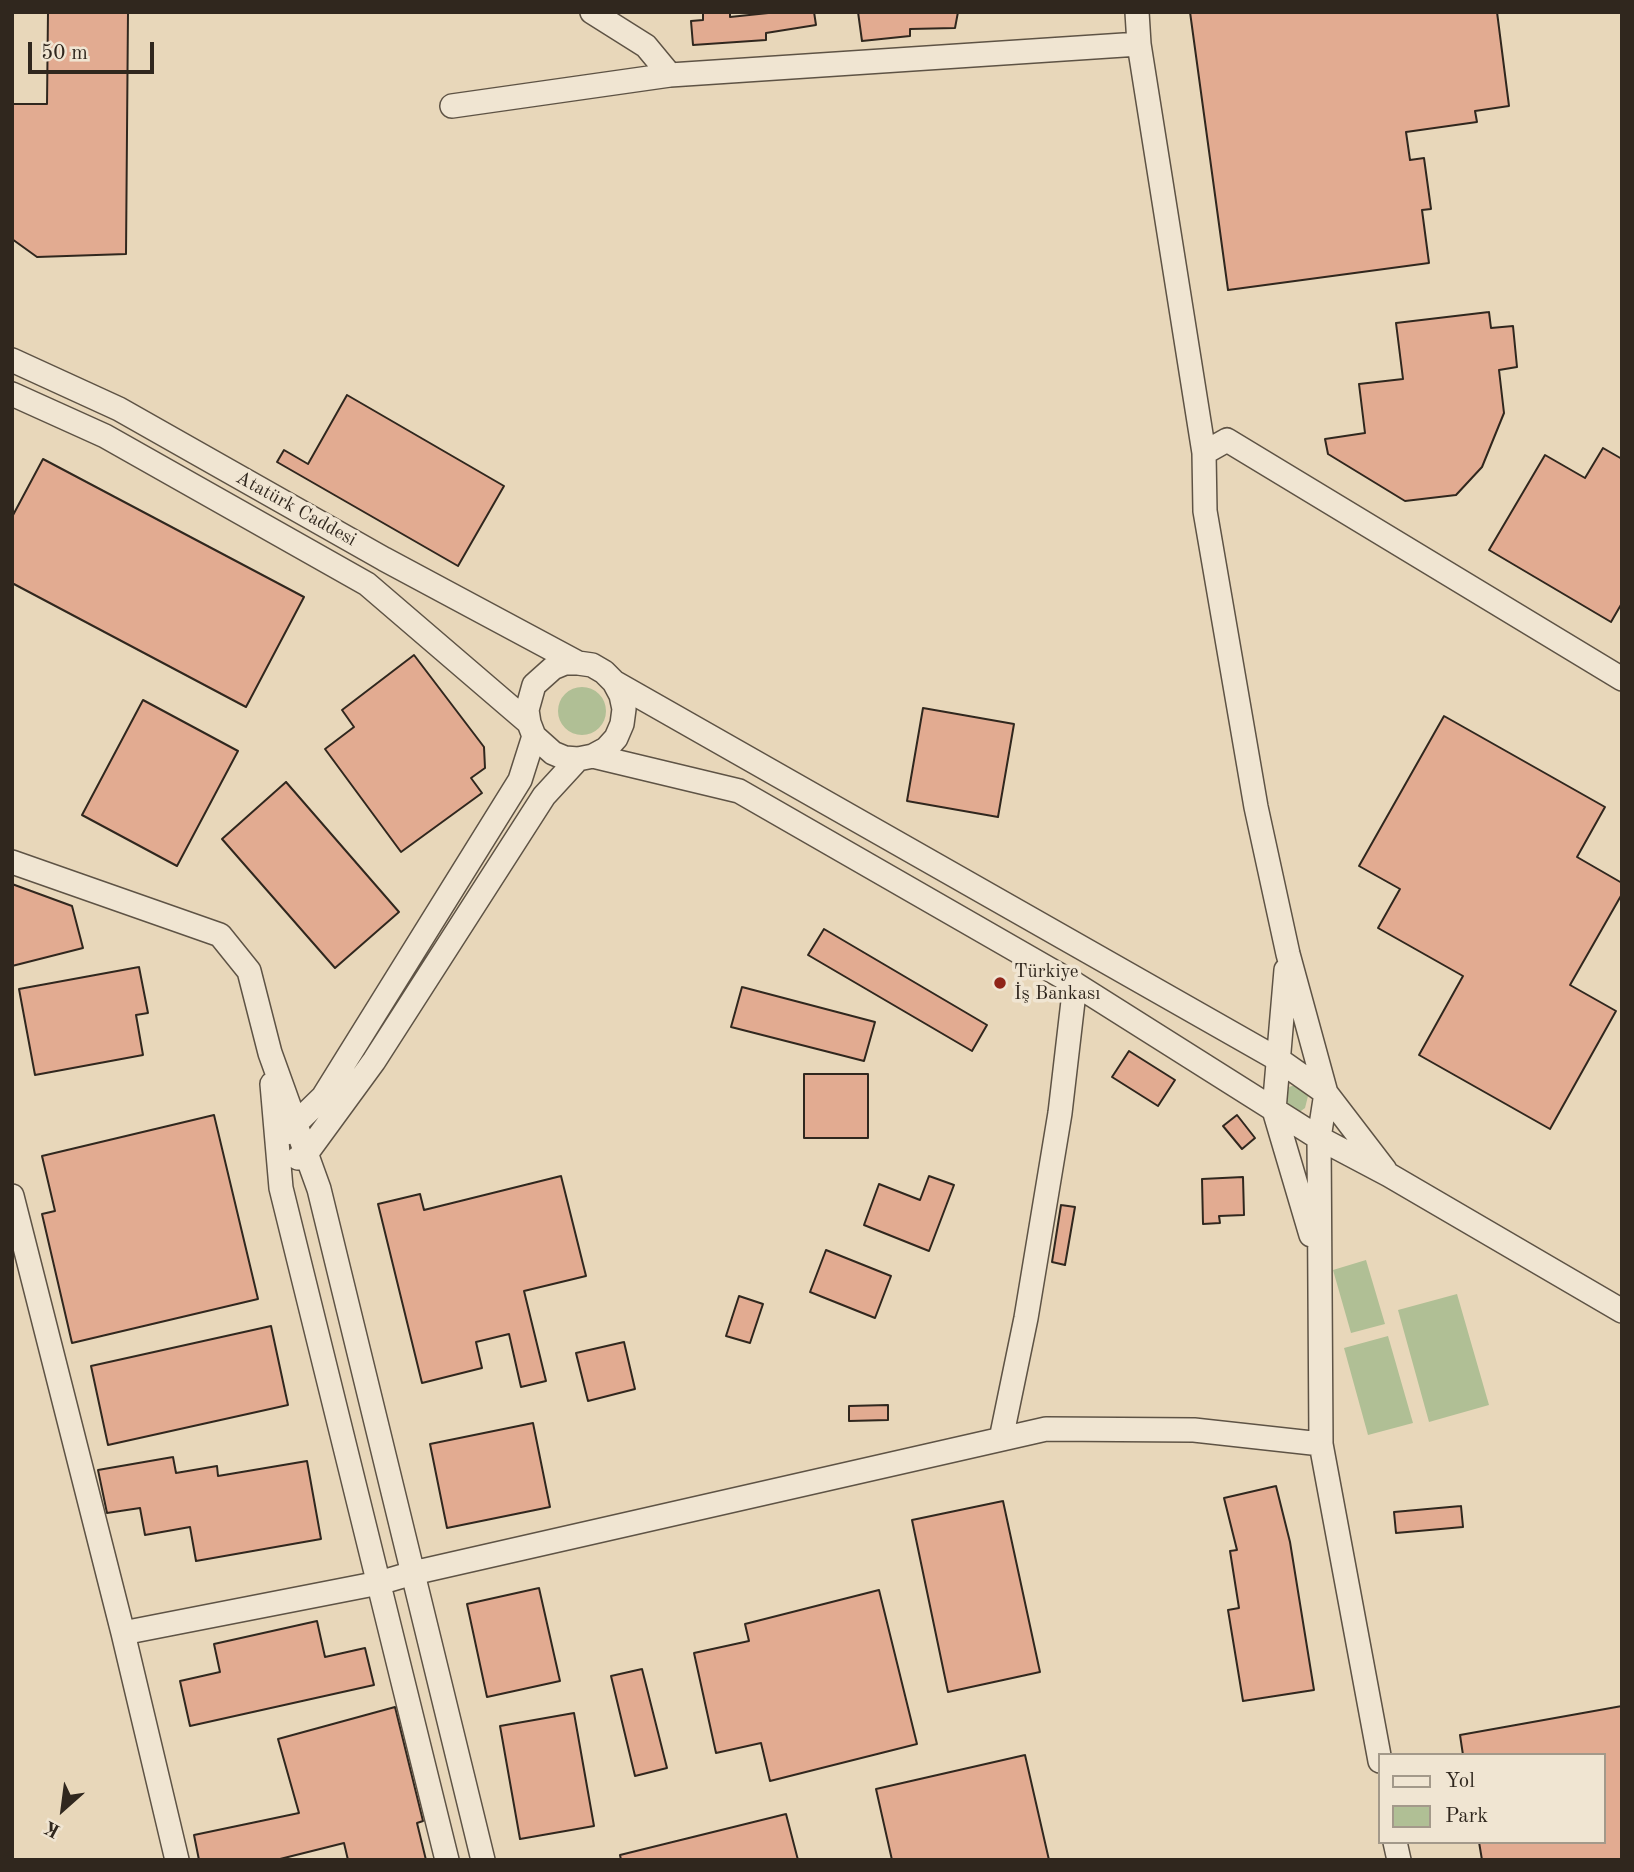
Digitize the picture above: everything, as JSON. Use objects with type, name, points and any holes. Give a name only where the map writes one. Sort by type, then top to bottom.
[{"type":"street","points":[[592,12],[646,46],[670,75]]},
{"type":"street","points":[[1137,12],[1139,44],[1204,453],[1205,511],[1256,807],[1288,954],[1326,1093],[1319,1138],[1321,1444],[1378,1753]]},
{"type":"street","points":[[452,106],[670,75],[1139,44]]},
{"type":"street","name":"Atatürk Caddesi","points":[[12,360],[119,409],[384,559],[578,663]]},
{"type":"street","name":"Atatürk Caddesi","points":[[12,394],[105,436],[367,584],[531,729]]},
{"type":"street","points":[[1204,453],[1227,440],[1622,679]]},
{"type":"street","points":[[277,1142],[323,1097],[520,780],[531,729],[527,710],[534,685],[553,668],[565,663],[578,663],[592,665],[614,682],[1279,1060],[1326,1093],[1389,1175]]},
{"type":"street","points":[[279,1167],[306,1154],[374,1061],[544,796],[585,757],[606,748],[616,738],[624,709],[614,682]]},
{"type":"street","points":[[531,729],[553,753],[585,757],[739,791],[1075,984],[1319,1138],[1389,1175],[1622,1311]]},
{"type":"street","points":[[12,862],[220,935],[249,971],[270,1052],[319,1189],[483,1860]]},
{"type":"street","points":[[1288,954],[1274,1110],[1319,1261]]},
{"type":"street","points":[[1001,1439],[1026,1318],[1060,1113],[1075,984]]},
{"type":"street","points":[[270,1052],[281,1188],[447,1860]]},
{"type":"street","points":[[12,1196],[123,1633],[177,1860]]},
{"type":"street","points":[[123,1633],[379,1583],[1046,1429],[1194,1430],[1321,1444]]},
{"type":"green space","points":[[582,687],[599,694],[606,711],[599,728],[582,735],[565,728],[558,711],[565,694]]},
{"type":"green space","points":[[1300,1086],[1308,1096],[1305,1108],[1298,1113],[1285,1109],[1286,1088]]},
{"type":"green space","points":[[1366,1260],[1385,1324],[1351,1333],[1333,1270]]},
{"type":"green space","points":[[1457,1294],[1489,1405],[1429,1422],[1398,1310]]},
{"type":"green space","points":[[1388,1336],[1413,1423],[1368,1435],[1344,1348]]},
{"type":"building","points":[[48,12],[128,12],[126,254],[37,257],[12,239],[12,104],[47,104]]},
{"type":"building","points":[[703,12],[730,12],[730,17],[778,12],[814,12],[816,25],[766,33],[766,40],[693,45],[691,21],[703,20]]},
{"type":"building","points":[[858,12],[958,12],[955,28],[910,29],[910,36],[862,41]]},
{"type":"building","points":[[1190,12],[1497,12],[1509,106],[1475,111],[1477,122],[1406,132],[1410,160],[1424,158],[1431,209],[1422,210],[1429,263],[1228,290]]},
{"type":"building","points":[[1489,312],[1491,328],[1513,326],[1517,367],[1499,370],[1504,413],[1482,467],[1456,495],[1405,501],[1328,454],[1325,439],[1365,433],[1359,384],[1403,379],[1396,323]]},
{"type":"building","points":[[347,395],[504,486],[458,566],[277,462],[284,450],[308,464]]},
{"type":"building","points":[[1603,448],[1622,459],[1622,603],[1611,622],[1489,550],[1545,455],[1585,478]]},
{"type":"building","points":[[43,459],[304,597],[246,707],[12,583],[12,517]]},
{"type":"building","points":[[414,655],[484,747],[485,768],[471,778],[482,793],[401,852],[325,749],[354,727],[342,710]]},
{"type":"building","points":[[143,700],[238,751],[177,866],[82,815]]},
{"type":"building","points":[[923,708],[1014,724],[998,817],[907,801]]},
{"type":"building","points":[[1444,716],[1605,807],[1577,857],[1622,883],[1622,894],[1570,985],[1616,1011],[1550,1129],[1419,1055],[1463,976],[1378,928],[1400,889],[1359,866]]},
{"type":"building","points":[[286,782],[399,912],[335,968],[222,839]]},
{"type":"building","points":[[12,884],[72,906],[83,948],[12,966]]},
{"type":"building","points":[[824,929],[987,1025],[972,1051],[808,955]]},
{"type":"building","points":[[139,967],[148,1013],[136,1015],[143,1055],[35,1075],[19,989]]},
{"type":"building","points":[[742,987],[875,1022],[864,1061],[731,1027]]},
{"type":"building","points":[[1129,1051],[1175,1080],[1158,1106],[1112,1077]]},
{"type":"building","points":[[804,1074],[868,1074],[868,1138],[804,1138]]},
{"type":"building","points":[[214,1115],[258,1299],[72,1343],[42,1214],[55,1211],[42,1156]]},
{"type":"building","points":[[1237,1115],[1255,1138],[1242,1149],[1223,1126]]},
{"type":"building","points":[[561,1176],[586,1276],[524,1291],[546,1381],[521,1387],[509,1334],[476,1342],[482,1368],[422,1383],[378,1204],[420,1194],[424,1210]]},
{"type":"building","points":[[929,1176],[954,1185],[929,1251],[864,1225],[879,1184],[920,1200]]},
{"type":"building","points":[[1243,1177],[1244,1215],[1219,1216],[1220,1223],[1203,1224],[1202,1179]]},
{"type":"building","points":[[1061,1205],[1075,1207],[1065,1265],[1052,1262]]},
{"type":"building","points":[[826,1250],[891,1276],[875,1318],[810,1292]]},
{"type":"building","points":[[739,1296],[763,1304],[750,1343],[726,1336]]},
{"type":"building","points":[[271,1326],[288,1405],[108,1445],[91,1366]]},
{"type":"building","points":[[624,1342],[635,1389],[588,1401],[576,1353]]},
{"type":"building","points":[[888,1405],[888,1420],[849,1421],[849,1406]]},
{"type":"building","points":[[533,1423],[550,1507],[447,1528],[430,1444]]},
{"type":"building","points":[[173,1457],[176,1473],[217,1466],[218,1476],[307,1461],[321,1539],[196,1561],[190,1527],[145,1535],[140,1508],[107,1513],[98,1470]]},
{"type":"building","points":[[1276,1486],[1290,1542],[1314,1690],[1243,1701],[1228,1610],[1239,1608],[1230,1551],[1237,1550],[1224,1498]]},
{"type":"building","points":[[1003,1501],[1040,1672],[948,1692],[912,1520]]},
{"type":"building","points":[[1461,1506],[1463,1527],[1396,1533],[1394,1512]]},
{"type":"building","points":[[539,1588],[560,1681],[487,1697],[467,1604]]},
{"type":"building","points":[[879,1590],[917,1744],[770,1781],[761,1743],[716,1753],[694,1653],[749,1641],[745,1624]]},
{"type":"building","points":[[317,1621],[325,1657],[365,1648],[374,1685],[190,1726],[180,1681],[220,1672],[214,1644]]},
{"type":"building","points":[[642,1669],[667,1768],[635,1776],[611,1676]]},
{"type":"building","points":[[1622,1706],[1622,1860],[1482,1860],[1479,1844],[1606,1844],[1606,1753],[1463,1753],[1460,1735]]},
{"type":"building","points":[[395,1707],[423,1821],[417,1823],[426,1860],[348,1860],[344,1843],[276,1860],[199,1860],[194,1835],[299,1813],[278,1739]]},
{"type":"building","points":[[574,1713],[594,1826],[520,1839],[500,1726]]},
{"type":"building","points":[[1025,1755],[1049,1860],[892,1860],[876,1789]]},
{"type":"building","points":[[786,1814],[798,1860],[621,1860],[620,1855]]},
{"type":"place","name":"Türkiye İş Bankası","points":[[1000,983]]}]
